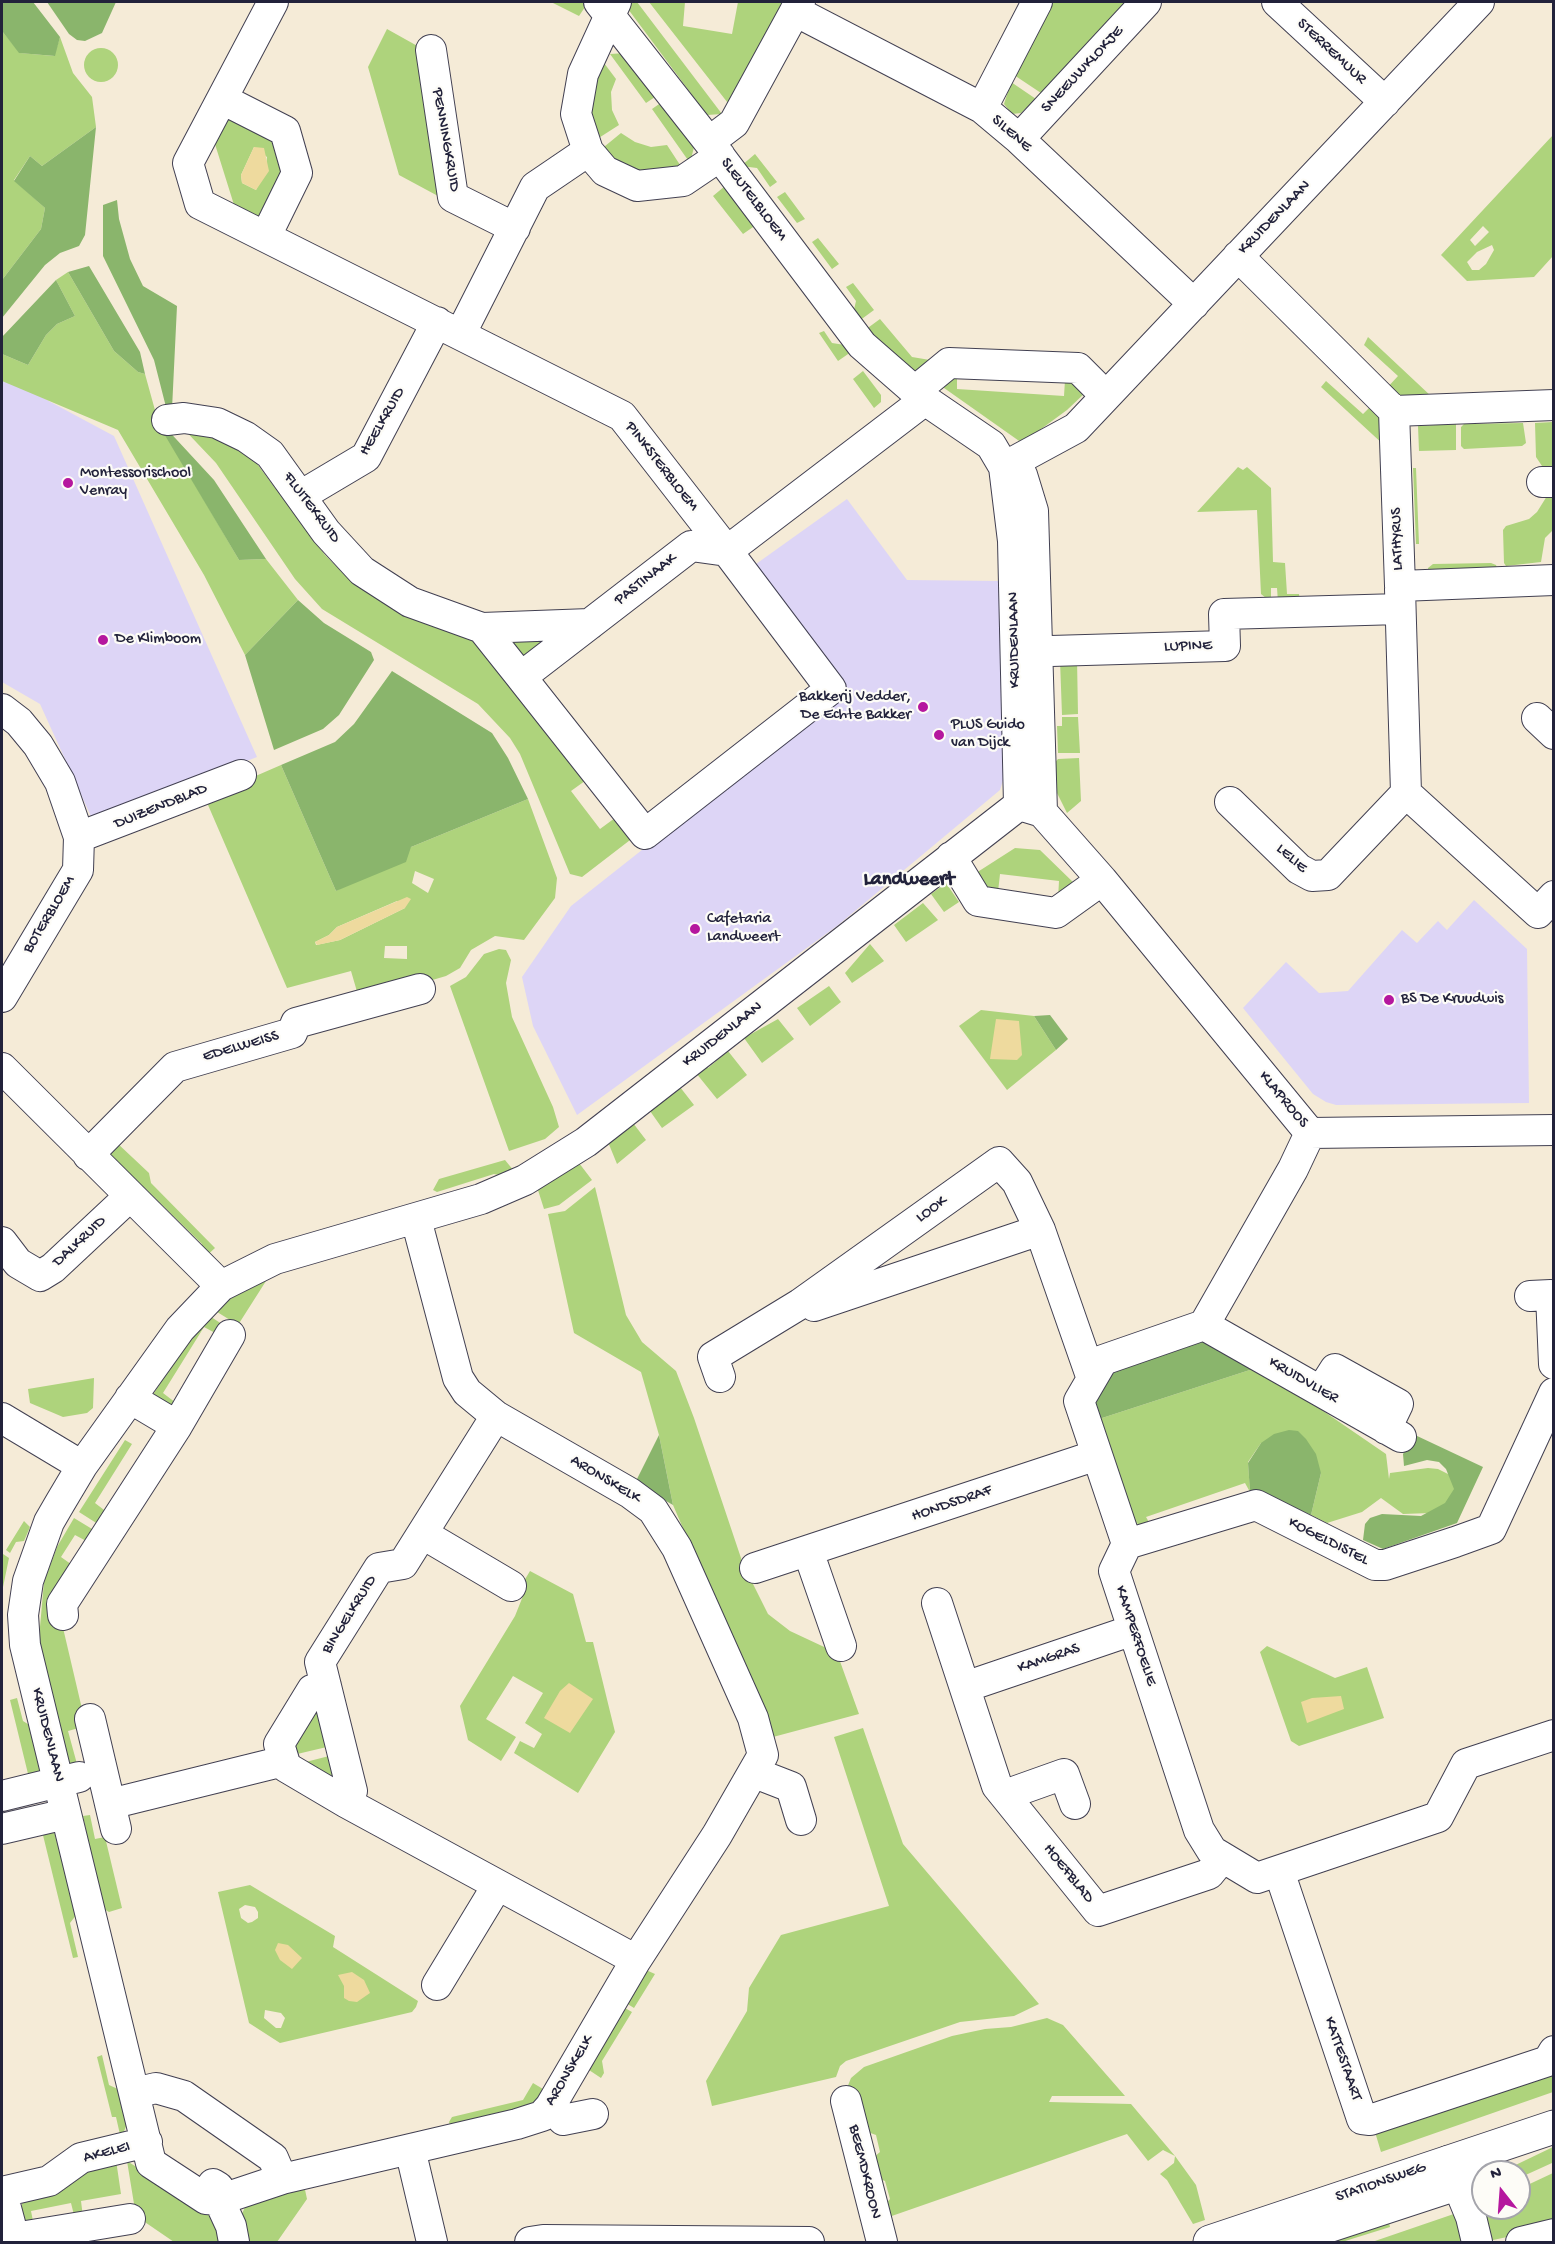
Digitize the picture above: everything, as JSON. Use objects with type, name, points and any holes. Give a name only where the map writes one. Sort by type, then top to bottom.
[{"type":"main road","name":"STATIONSWEG","points":[[1210,2242],[1280,2236],[1462,2173],[1554,2127]]},
{"type":"main road","points":[[1513,2160],[1554,2140]]},
{"type":"street","name":"PINKSTERBLOEM","points":[[273,2],[188,163],[200,204],[622,417],[727,551]]},
{"type":"street","points":[[982,108],[1037,2]]},
{"type":"street","name":"SNEEUWKLOKJE","points":[[1019,139],[1146,2]]},
{"type":"street","name":"STERREMUUR","points":[[1277,2],[1385,102]]},
{"type":"street","name":"KRUIDENLAAN","points":[[219,2200],[207,2199],[151,2163],[25,1646],[23,1615],[28,1581],[49,1522],[82,1466],[180,1329],[221,1286],[275,1259],[481,1199],[525,1180],[576,1148],[951,857],[1030,808],[1027,652],[1004,467],[1076,428],[1479,2]]},
{"type":"street","points":[[608,6],[584,74],[576,114],[588,151],[605,171],[637,186],[683,181],[715,149],[734,123],[797,6]]},
{"type":"street","name":"SLEUTELBLOEM","points":[[608,6],[862,345],[920,396],[991,445],[1004,467]]},
{"type":"street","name":"SILENE","points":[[797,6],[982,108],[1019,139],[1194,304]]},
{"type":"street","name":"PENNINGKRUID","points":[[431,50],[453,197],[515,228]]},
{"type":"street","points":[[222,99],[285,131],[297,173],[266,236]]},
{"type":"street","name":"HEELKRUID","points":[[302,495],[366,457],[515,228],[535,187],[588,151]]},
{"type":"street","points":[[1238,256],[1394,411],[1554,405]]},
{"type":"street","points":[[482,628],[642,836],[831,689],[727,551],[920,396],[949,363],[1078,368],[1106,396]]},
{"type":"street","name":"LATHYRUS","points":[[1394,411],[1400,598],[1554,580]]},
{"type":"street","name":"FLUITEKRUID","points":[[167,420],[184,418],[217,423],[246,437],[270,454],[302,495],[326,532],[362,571],[410,603],[482,628],[590,624]]},
{"type":"street","name":"PASTINAAK","points":[[521,677],[691,546],[727,551]]},
{"type":"street","points":[[1400,598],[1406,793],[1546,904]]},
{"type":"street","name":"LUPINE","points":[[1027,652],[1225,646],[1224,614],[1400,598]]},
{"type":"street","name":"BOTERBLOEM","points":[[2,709],[19,722],[38,745],[60,783],[79,837],[78,870],[2,997]]},
{"type":"street","name":"DUIZENDBLAD","points":[[79,837],[241,775]]},
{"type":"street","name":"LELIE","points":[[1230,802],[1299,868],[1312,876],[1328,875],[1406,793]]},
{"type":"street","name":"KLAPROOS","points":[[1030,808],[1102,880],[1310,1133],[1554,1130]]},
{"type":"street","points":[[951,857],[978,902],[1056,913],[1102,880]]},
{"type":"street","name":"EDELWEISS","points":[[88,1155],[175,1066],[292,1033],[296,1023],[420,989]]},
{"type":"street","points":[[2,1068],[221,1286]]},
{"type":"street","points":[[1127,1544],[1079,1401],[1091,1376],[1103,1360],[1204,1325],[1293,1169],[1310,1133]]},
{"type":"street","name":"LOOK","points":[[717,1367],[800,1304],[999,1162],[1017,1182],[1040,1230],[1091,1376]]},
{"type":"street","name":"DALKRUID","points":[[2,1242],[18,1263],[40,1276],[53,1268],[130,1196]]},
{"type":"street","name":"ARONSKELK","points":[[219,2200],[282,2179],[517,2124],[542,2116],[550,2107],[636,1960],[755,1773],[763,1755],[753,1718],[677,1548],[653,1510],[630,1493],[496,1416],[467,1392],[458,1378],[416,1219]]},
{"type":"street","name":"LOOK","points":[[800,1304],[805,1308],[1040,1230]]},
{"type":"street","points":[[1530,1296],[1551,1295],[1554,1364]]},
{"type":"street","name":"KRUIDVLIER","points":[[1204,1325],[1394,1433]]},
{"type":"street","points":[[63,1614],[62,1604],[177,1426],[230,1335]]},
{"type":"street","name":"KOGELDISTEL","points":[[1127,1544],[1256,1505],[1375,1565],[1385,1565],[1455,1542],[1491,1529],[1554,1393]]},
{"type":"street","points":[[130,1398],[177,1426]]},
{"type":"street","name":"BINGELKRUID","points":[[347,1803],[352,1791],[320,1662],[379,1568],[403,1564],[496,1416]]},
{"type":"street","points":[[2,1418],[82,1466]]},
{"type":"street","name":"HONDSDRAF","points":[[841,1646],[780,1556],[1097,1455]]},
{"type":"street","points":[[423,1534],[512,1586]]},
{"type":"street","name":"KAMPERFOELIE","points":[[1127,1544],[1113,1571],[1199,1830],[1212,1851],[1257,1878],[1438,1817],[1466,1764],[1554,1735]]},
{"type":"street","points":[[937,1603],[1001,1790],[1064,1774],[1075,1804]]},
{"type":"street","name":"KAMGRAS","points":[[965,1687],[1133,1630]]},
{"type":"street","points":[[326,1686],[312,1690],[279,1744],[286,1767],[497,1886],[526,1899],[636,1960]]},
{"type":"street","points":[[90,1719],[113,1816],[284,1761]]},
{"type":"street","points":[[2,1796],[102,1772]]},
{"type":"street","points":[[755,1773],[791,1787],[801,1820]]},
{"type":"street","name":"HOEFBLAD","points":[[1001,1790],[1098,1911],[1209,1874],[1222,1858]]},
{"type":"street","points":[[2,1829],[66,1814]]},
{"type":"street","name":"KATTESTAART","points":[[1279,1872],[1362,2119],[1371,2121],[1548,2061],[1554,2051]]},
{"type":"street","points":[[436,1985],[497,1886]]},
{"type":"street","points":[[134,2093],[156,2088],[184,2096],[273,2158],[282,2179]]},
{"type":"street","name":"BEEMDKROON","points":[[846,2101],[882,2242]]},
{"type":"street","points":[[550,2107],[563,2120],[593,2114]]},
{"type":"street","name":"AKELEI","points":[[2,2192],[49,2181],[81,2158],[147,2142]]},
{"type":"street","points":[[410,2149],[432,2242]]},
{"type":"street","points":[[1462,2173],[1477,2242]]},
{"type":"street","points":[[2,2192],[14,2238],[130,2219]]},
{"type":"street","points":[[219,2200],[231,2226],[234,2242]]},
{"type":"street","points":[[1521,2242],[1554,2234]]},
{"type":"street","points":[[530,2242],[555,2240],[809,2242]]},
{"type":"shaded area","name":"De Klimboom","points":[[2,376],[114,436],[257,757],[93,821],[40,704],[2,682]]},
{"type":"shaded area","points":[[847,499],[907,580],[1001,581],[1008,765],[1000,790],[837,926],[577,1115],[533,1026],[522,977],[571,906],[842,692],[749,569]]},
{"type":"shaded area","name":"BS De Kruudwis","points":[[1474,900],[1527,949],[1529,1103],[1336,1105],[1326,1102],[1313,1094],[1243,1008],[1286,962],[1319,993],[1348,991],[1402,930],[1417,943],[1438,921],[1447,930]]},
{"type":"green space","points":[[2,2],[33,2],[60,37],[55,56],[19,53],[2,31]]},
{"type":"green space","points":[[47,2],[116,2],[102,33],[85,41],[77,40],[69,34]]},
{"type":"green space","points":[[551,2],[583,2],[587,4],[579,16]]},
{"type":"green space","points":[[629,2],[637,2],[722,114],[707,115],[628,9]]},
{"type":"green space","points":[[649,2],[685,2],[683,26],[732,34],[738,2],[793,2],[731,107]]},
{"type":"green space","points":[[1052,2],[1127,2],[1041,93],[1014,75]]},
{"type":"green space","points":[[387,29],[421,48],[438,196],[399,175],[368,67]]},
{"type":"green space","points":[[2,31],[20,53],[54,56],[60,37],[73,73],[92,97],[96,127],[42,166],[30,156],[14,180],[45,208],[41,229],[2,280]]},
{"type":"green space","points":[[101,48],[113,53],[118,65],[113,77],[101,82],[89,77],[84,65],[89,53]]},
{"type":"green space","points":[[626,53],[658,95],[646,103],[610,54]]},
{"type":"green space","points":[[601,59],[616,79],[611,92],[612,110],[619,125],[594,141],[589,135],[589,84]]},
{"type":"green space","points":[[1011,82],[1036,99],[1021,113],[1012,114],[1004,104]]},
{"type":"green space","points":[[662,102],[694,147],[690,163],[652,109]]},
{"type":"green space","points":[[228,113],[278,138],[289,173],[263,222],[235,208],[214,141]],"holes":[[[254,147],[267,157],[266,167],[256,190],[242,183],[241,175]]]},
{"type":"green space","points":[[96,127],[85,235],[79,246],[60,253],[45,265],[2,318],[2,280],[41,229],[45,208],[14,181],[30,156],[42,166]]},
{"type":"green space","points":[[621,133],[635,142],[651,147],[667,145],[684,171],[643,176],[599,151]]},
{"type":"green space","points":[[1553,135],[1553,256],[1534,277],[1467,281],[1441,255]],"holes":[[[1483,226],[1489,232],[1475,246],[1470,240]],[[1492,245],[1494,250],[1486,264],[1479,270],[1472,270],[1467,262],[1477,252]]]},
{"type":"green space","points":[[755,154],[777,182],[770,187],[757,168],[741,166]]},
{"type":"green space","points":[[725,186],[756,225],[743,234],[713,196]]},
{"type":"green space","points":[[785,192],[805,219],[797,223],[777,197]]},
{"type":"green space","points":[[117,200],[119,219],[130,259],[143,286],[177,306],[172,409],[166,407],[154,360],[103,256],[103,205]]},
{"type":"green space","points":[[818,238],[839,264],[832,269],[812,242]]},
{"type":"green space","points":[[89,266],[140,352],[145,374],[138,372],[114,351],[68,272]]},
{"type":"green space","points":[[68,272],[114,351],[138,372],[145,374],[158,421],[239,560],[266,559],[298,600],[245,655],[204,575],[118,430],[2,381],[2,354],[28,365],[46,335],[57,324],[75,316],[56,280]]},
{"type":"green space","points":[[56,280],[75,316],[57,324],[46,335],[28,365],[2,354],[2,337]]},
{"type":"green space","points":[[853,283],[874,310],[859,321],[853,314],[856,301],[846,287]]},
{"type":"green space","points":[[880,319],[912,357],[930,360],[914,375],[865,330]]},
{"type":"green space","points":[[824,331],[832,343],[845,345],[851,352],[838,361],[819,333]]},
{"type":"green space","points":[[1368,337],[1432,397],[1405,398],[1386,389],[1398,376],[1364,345]]},
{"type":"green space","points":[[863,371],[881,395],[881,402],[874,408],[853,379]]},
{"type":"green space","points":[[957,374],[957,389],[1064,396],[1065,380],[1070,378],[1086,392],[1067,410],[1022,443],[937,383]]},
{"type":"green space","points":[[1326,381],[1363,414],[1375,402],[1378,405],[1385,446],[1321,387]]},
{"type":"green space","points":[[1553,422],[1553,469],[1544,469],[1536,457],[1535,423]]},
{"type":"green space","points":[[178,423],[226,441],[255,461],[325,555],[353,583],[413,618],[473,632],[589,778],[571,791],[600,829],[619,815],[634,837],[582,877],[570,874],[520,754],[510,738],[478,704],[322,609],[295,579],[216,463]]},
{"type":"green space","points":[[1523,423],[1526,443],[1522,446],[1464,449],[1461,446],[1461,427],[1464,424]]},
{"type":"green space","points":[[1456,424],[1456,450],[1419,451],[1418,426]]},
{"type":"green space","points":[[164,426],[214,480],[266,559],[239,560],[163,432]]},
{"type":"green space","points":[[1238,467],[1243,470],[1247,467],[1271,488],[1273,562],[1285,563],[1287,594],[1299,594],[1300,601],[1278,602],[1277,588],[1271,588],[1271,602],[1261,594],[1257,510],[1197,512]]},
{"type":"green space","points":[[1413,468],[1416,468],[1419,544],[1416,544]]},
{"type":"green space","points":[[1553,492],[1553,530],[1545,538],[1541,562],[1506,566],[1503,530],[1506,526],[1529,519],[1537,512],[1547,496]]},
{"type":"green space","points":[[1491,563],[1496,565],[1498,570],[1428,575],[1428,568],[1433,564]]},
{"type":"green space","points":[[298,600],[324,623],[371,652],[374,660],[339,715],[323,729],[274,750],[245,655]]},
{"type":"green space","points":[[504,636],[546,638],[543,646],[523,662]]},
{"type":"green space","points":[[1077,659],[1078,714],[1062,715],[1060,660]]},
{"type":"green space","points":[[392,671],[492,733],[508,758],[528,799],[411,847],[406,862],[336,891],[281,765],[335,742],[354,724]]},
{"type":"green space","points":[[1062,717],[1078,717],[1080,753],[1058,753],[1057,726],[1062,726]]},
{"type":"green space","points":[[1079,758],[1081,801],[1067,813],[1055,789],[1052,766],[1058,759]]},
{"type":"green space","points":[[281,765],[336,891],[411,847],[528,799],[557,878],[555,898],[524,940],[495,936],[471,950],[460,968],[446,976],[364,1000],[358,995],[351,971],[287,988],[205,798]],"holes":[[[415,871],[434,879],[428,893],[412,883]],[[397,901],[405,908],[340,940],[316,945],[315,942],[329,935],[337,927]],[[385,946],[407,946],[407,959],[384,958]]]},
{"type":"green space","points":[[1015,848],[1040,850],[1076,885],[1058,899],[1059,881],[1000,874],[998,892],[990,891],[976,873]]},
{"type":"green space","points":[[946,883],[959,902],[944,912],[931,894]]},
{"type":"green space","points":[[923,903],[938,920],[906,942],[894,925]]},
{"type":"green space","points":[[870,944],[884,961],[852,983],[845,973]]},
{"type":"green space","points":[[499,949],[506,950],[511,960],[506,983],[512,1017],[553,1107],[559,1127],[545,1139],[509,1151],[450,986],[466,977],[484,954]]},
{"type":"green space","points":[[829,986],[841,1002],[810,1026],[797,1008]]},
{"type":"green space","points":[[981,1010],[1034,1016],[1056,1050],[1007,1090],[959,1026]]},
{"type":"green space","points":[[1050,1015],[1068,1039],[1056,1050],[1034,1016]]},
{"type":"green space","points":[[778,1019],[794,1039],[762,1063],[744,1038]]},
{"type":"green space","points":[[728,1051],[747,1075],[717,1099],[696,1073],[705,1066],[708,1068]]},
{"type":"green space","points":[[680,1087],[694,1105],[662,1128],[650,1111]]},
{"type":"green space","points":[[633,1123],[646,1140],[617,1164],[608,1142]]},
{"type":"green space","points":[[116,1142],[149,1173],[151,1183],[215,1248],[203,1259],[202,1244],[123,1167],[113,1167],[109,1156]]},
{"type":"green space","points":[[505,1160],[514,1171],[503,1176],[494,1174],[437,1192],[433,1190],[439,1179]]},
{"type":"green space","points":[[579,1163],[592,1180],[559,1205],[544,1209],[537,1187]]},
{"type":"green space","points":[[595,1187],[626,1315],[642,1342],[676,1371],[743,1564],[768,1614],[790,1631],[837,1653],[859,1714],[773,1737],[673,1505],[659,1435],[641,1372],[574,1333],[548,1214],[565,1211]]},
{"type":"green space","points":[[265,1277],[266,1281],[238,1325],[214,1310],[235,1293]]},
{"type":"green space","points":[[208,1315],[225,1326],[219,1335],[204,1327],[163,1393],[176,1403],[173,1408],[149,1401],[187,1341]]},
{"type":"green space","points":[[1203,1338],[1259,1367],[1099,1419],[1095,1398],[1103,1381],[1117,1370]]},
{"type":"green space","points":[[1259,1367],[1386,1454],[1389,1479],[1390,1473],[1428,1468],[1438,1469],[1458,1479],[1453,1500],[1431,1513],[1403,1514],[1381,1498],[1362,1512],[1327,1523],[1311,1515],[1321,1473],[1261,1443],[1248,1462],[1250,1492],[1245,1483],[1146,1517],[1150,1524],[1139,1525],[1132,1519],[1099,1419]]},
{"type":"green space","points":[[94,1378],[93,1408],[87,1413],[63,1417],[30,1403],[28,1389]]},
{"type":"green space","points":[[1289,1430],[1298,1431],[1306,1439],[1316,1454],[1321,1473],[1311,1515],[1276,1499],[1250,1492],[1248,1463],[1261,1443],[1274,1434]]},
{"type":"green space","points":[[659,1435],[673,1505],[635,1483]]},
{"type":"green space","points":[[1415,1435],[1483,1467],[1457,1523],[1383,1549],[1363,1540],[1365,1524],[1370,1518],[1382,1514],[1421,1516],[1445,1503],[1454,1489],[1446,1469],[1439,1462],[1427,1460],[1404,1466],[1403,1454]]},
{"type":"green space","points":[[125,1440],[132,1444],[95,1503],[108,1513],[101,1526],[79,1512]]},
{"type":"green space","points":[[74,1518],[97,1532],[90,1543],[75,1535],[61,1557],[75,1567],[56,1598],[86,1726],[68,1731],[77,1764],[95,1760],[73,1774],[51,1698],[39,1638],[44,1582],[57,1547]]},
{"type":"green space","points":[[24,1521],[30,1527],[24,1541],[16,1542],[10,1553],[6,1550]]},
{"type":"green space","points":[[3,1554],[9,1558],[2,1592],[2,1557]]},
{"type":"green space","points":[[530,1571],[573,1594],[586,1642],[593,1642],[615,1732],[578,1793],[514,1753],[520,1741],[534,1748],[542,1734],[525,1723],[543,1693],[513,1676],[486,1719],[516,1737],[501,1761],[468,1740],[460,1706],[515,1616],[523,1596],[521,1586]]},
{"type":"green space","points":[[1267,1646],[1335,1678],[1367,1667],[1384,1718],[1299,1746],[1291,1741],[1260,1652]]},
{"type":"green space","points":[[318,1695],[331,1746],[293,1755],[289,1740]]},
{"type":"green space","points":[[17,1698],[23,1721],[31,1726],[40,1774],[30,1782],[10,1700]]},
{"type":"green space","points":[[863,1728],[903,1844],[1039,2004],[1014,2016],[960,2022],[846,2061],[840,2066],[836,2077],[712,2106],[706,2081],[747,2011],[749,1988],[781,1935],[889,1906],[834,1737]]},
{"type":"green space","points":[[333,1755],[341,1788],[294,1765]]},
{"type":"green space","points":[[90,1815],[95,1839],[105,1837],[122,1908],[109,1912],[102,1908],[83,1816]]},
{"type":"green space","points":[[52,1824],[77,1914],[70,1923],[78,1957],[73,1958],[41,1827]]},
{"type":"green space","points":[[250,1885],[335,1936],[333,1947],[418,2001],[416,2007],[412,2012],[280,2043],[249,2023],[218,1892]],"holes":[[[245,1905],[255,1907],[258,1918],[248,1923],[241,1918],[239,1909]],[[265,2010],[281,2013],[285,2018],[281,2028],[276,2028],[264,2018]]]},
{"type":"green space","points":[[646,1970],[655,1974],[634,2008],[626,2003]]},
{"type":"green space","points":[[623,2007],[632,2012],[602,2061],[604,2073],[601,2078],[586,2068]]},
{"type":"green space","points":[[1047,2018],[1063,2025],[1125,2096],[1052,2096],[1049,2102],[1131,2104],[1175,2156],[1163,2150],[1148,2161],[1127,2134],[886,2218],[883,2207],[890,2199],[885,2181],[877,2178],[873,2158],[880,2152],[876,2135],[865,2131],[847,2088],[851,2078],[864,2067],[952,2036],[985,2029],[1011,2027]]},
{"type":"green space","points":[[102,2055],[109,2085],[120,2090],[127,2124],[121,2139],[116,2117],[112,2117],[97,2057]]},
{"type":"green space","points":[[1553,2071],[1553,2092],[1381,2152],[1375,2132]]},
{"type":"green space","points":[[533,2083],[548,2092],[536,2107],[452,2132],[449,2122],[452,2117],[523,2100]]},
{"type":"green space","points":[[1553,2147],[1552,2163],[1531,2173],[1531,2160],[1526,2160]]},
{"type":"green space","points":[[1175,2156],[1196,2185],[1205,2220],[1193,2224],[1167,2180],[1160,2174],[1174,2163]]},
{"type":"green space","points":[[116,2160],[121,2194],[81,2201],[83,2217],[75,2219],[71,2203],[31,2211],[34,2226],[22,2221],[22,2199],[70,2176]]},
{"type":"green space","points":[[127,2161],[206,2211],[213,2219],[222,2242],[174,2242],[136,2216]]},
{"type":"green space","points":[[1553,2173],[1553,2227],[1484,2242],[1372,2242],[1471,2208],[1471,2220],[1531,2220],[1531,2183]]},
{"type":"green space","points":[[304,2185],[307,2199],[277,2242],[246,2242],[241,2216],[245,2207]]},
{"type":"green space","points":[[1389,2223],[1390,2227],[1342,2242],[1316,2242]]},
{"type":"sand","points":[[254,147],[264,148],[269,171],[256,190],[242,183],[241,175]]},
{"type":"sand","points":[[407,897],[411,899],[405,908],[340,940],[317,945],[315,942],[329,935],[337,927]]},
{"type":"sand","points":[[996,1019],[1019,1021],[1022,1055],[1017,1060],[990,1059]]},
{"type":"sand","points":[[569,1683],[593,1699],[570,1733],[544,1718],[560,1691]]},
{"type":"sand","points":[[1341,1696],[1344,1709],[1307,1723],[1301,1702],[1312,1698]]},
{"type":"sand","points":[[278,1943],[288,1945],[302,1958],[292,1969],[280,1960],[275,1950]]},
{"type":"sand","points":[[352,1972],[364,1980],[370,1993],[357,2002],[344,1998],[344,1986],[338,1975]]},
{"type":"place","name":"Montessorischool Venray","points":[[68,483]]},
{"type":"place","name":"De Klimboom","points":[[103,640]]},
{"type":"place","name":"Bakkerij Vedder, De Echte Bakker","points":[[923,707]]},
{"type":"place","name":"PLUS Guido van Dijck","points":[[939,735]]},
{"type":"place","name":"Cafetaria Landweert","points":[[695,929]]},
{"type":"place","name":"BS De Kruudwis","points":[[1389,1000]]},
{"type":"district","name":"Landweert","points":[[909,881]]}]
